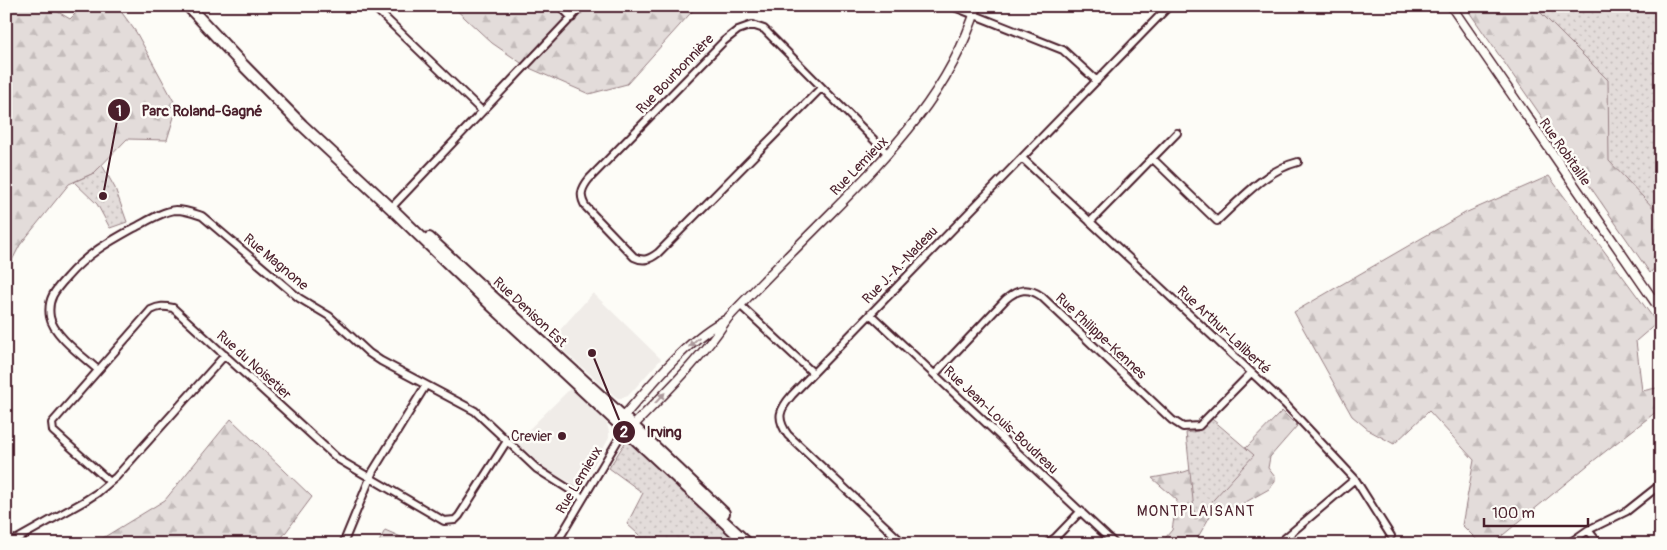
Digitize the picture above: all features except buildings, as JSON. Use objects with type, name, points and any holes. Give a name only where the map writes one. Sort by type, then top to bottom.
[{"type":"main road","name":"Rue Denison Est","points":[[188,6],[302,125],[435,252],[757,544]]},
{"type":"main road","name":"Rue Denison Est","points":[[391,208],[441,248],[623,417],[628,428],[748,544]]},
{"type":"street","points":[[373,6],[482,110]]},
{"type":"street","points":[[560,6],[572,18]]},
{"type":"street","points":[[391,208],[582,6]]},
{"type":"street","points":[[952,6],[1063,50],[1097,81]]},
{"type":"street","name":"Rue Lemieux","points":[[556,544],[628,428],[697,358],[714,338],[726,319],[888,154],[914,124],[944,80],[977,6]]},
{"type":"street","name":"Rue J.-A.-Nadeau","points":[[904,544],[784,430],[780,419],[782,407],[1169,6]]},
{"type":"street","name":"Rue Robitaille","points":[[1451,6],[1661,311]]},
{"type":"street","name":"Rue Bourbonnière","points":[[821,88],[652,257],[643,260],[634,257],[586,208],[582,201],[582,190],[589,179],[724,41],[732,34],[746,26],[752,25],[764,29],[888,154]]},
{"type":"street","points":[[1090,222],[1177,132]]},
{"type":"street","name":"Rue Arthur-Laliberté","points":[[1022,158],[1316,436],[1355,479],[1391,536]]},
{"type":"street","points":[[1152,158],[1217,221],[1273,173],[1285,166],[1298,162]]},
{"type":"street","name":"Rue Magnone","points":[[98,370],[58,333],[50,320],[49,305],[53,293],[78,264],[92,252],[156,217],[174,210],[188,211],[202,216],[299,298],[329,316],[369,353],[475,411],[537,469],[583,498]]},
{"type":"street","name":"Rue Philippe-Kennes","points":[[935,374],[1006,299],[1024,289],[1041,296],[1172,420],[1184,428],[1199,426],[1251,373]]},
{"type":"street","points":[[740,305],[813,373]]},
{"type":"street","name":"Rue du Noisetier","points":[[110,482],[53,431],[52,423],[151,310],[164,306],[173,308],[338,459],[439,519],[450,522],[459,516],[507,441]]},
{"type":"street","name":"Rue Jean-Louis-Boudreau","points":[[870,314],[1115,544]]},
{"type":"street","name":"Rue Lemieux","points":[[623,417],[664,370],[711,326],[726,319]]},
{"type":"street","points":[[6,540],[17,539],[97,493],[110,482],[224,355]]},
{"type":"street","points":[[343,544],[369,478],[426,385]]},
{"type":"street","points":[[1278,544],[1355,479]]},
{"type":"street","points":[[1568,544],[1588,530],[1627,511],[1660,488]]},
{"type":"street","points":[[1046,544],[1055,538],[1081,511]]},
{"type":"street","points":[[1588,530],[1599,544]]},
{"type":"shaded area","points":[[593,293],[661,359],[628,396],[622,398],[617,398],[551,340]]},
{"type":"shaded area","points":[[572,387],[607,424],[609,432],[609,438],[581,488],[547,470],[516,442]]},
{"type":"green space","points":[[6,6],[48,6],[70,19],[83,6],[117,6],[136,32],[177,107],[167,140],[127,139],[94,173],[69,184],[20,245],[6,272]]},
{"type":"green space","points":[[452,6],[697,6],[627,84],[589,94],[527,67],[492,43]]},
{"type":"green space","points":[[1465,6],[1661,6],[1661,261],[1650,273]]},
{"type":"green space","points":[[1534,6],[1661,6],[1661,216],[1609,161],[1608,80]]},
{"type":"green space","points":[[102,165],[115,188],[127,222],[110,228],[97,204],[74,182],[94,173]]},
{"type":"green space","points":[[1549,176],[1657,323],[1636,341],[1642,391],[1661,387],[1661,408],[1492,544],[1481,544],[1462,525],[1474,460],[1429,411],[1394,444],[1370,431],[1352,416],[1294,312],[1465,213]]},
{"type":"green space","points":[[1282,411],[1297,426],[1270,457],[1268,468],[1275,477],[1275,482],[1269,489],[1237,507],[1220,507],[1213,511],[1194,544],[1160,544],[1172,530],[1177,500],[1152,478],[1184,472],[1243,451]]},
{"type":"green space","points":[[231,419],[312,497],[277,544],[93,544],[165,500]]},
{"type":"green space","points":[[1212,419],[1254,455],[1195,520],[1186,433],[1198,431]]},
{"type":"green space","points":[[628,438],[737,537],[731,544],[649,544],[627,524],[643,493],[609,468]]},
{"type":"green space","points":[[385,530],[417,544],[378,544]]},
{"type":"place","name":"Parc Roland-Gagné","points":[[103,196]]},
{"type":"place","name":"Irving","points":[[592,353]]},
{"type":"place","name":"Crevier","points":[[562,436]]},
{"type":"district","name":"MONTPLAISANT","points":[[1196,511]]}]
